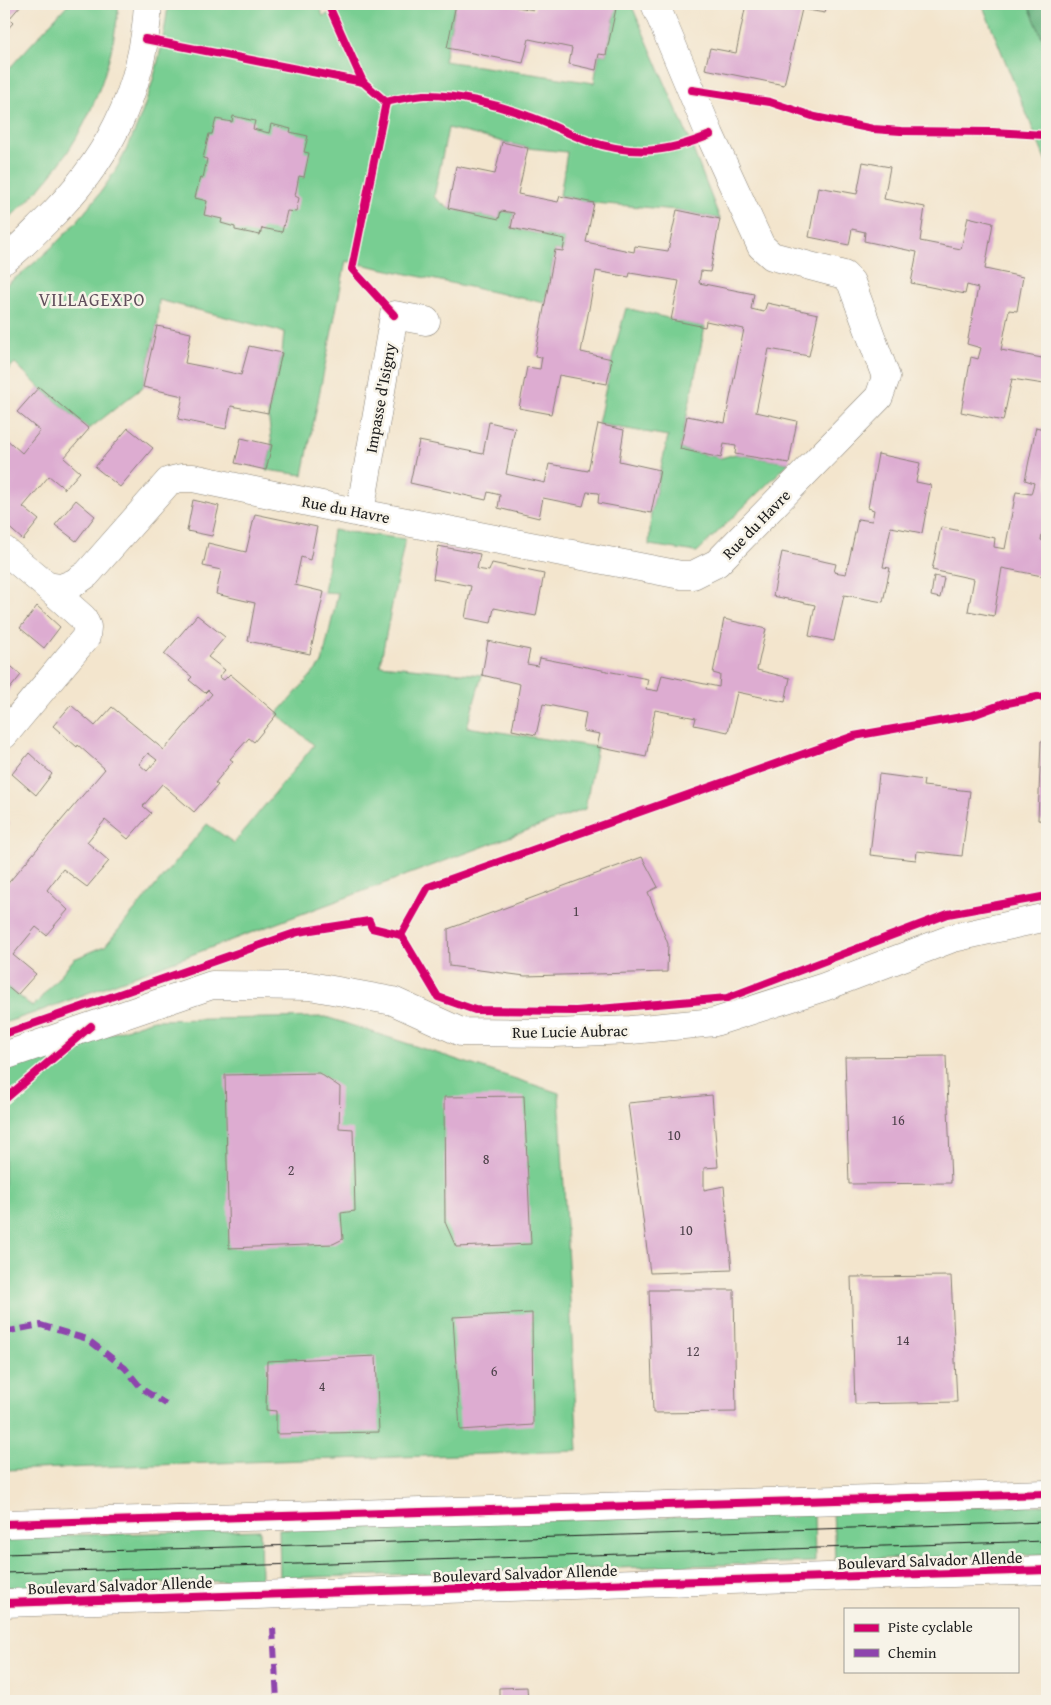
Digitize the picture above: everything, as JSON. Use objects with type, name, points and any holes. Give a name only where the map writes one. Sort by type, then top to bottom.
[{"type":"street","points":[[4,260],[56,212],[96,164],[126,108],[136,81],[147,27],[148,4]]},
{"type":"street","name":"Rue du Havre","points":[[47,586],[61,588],[74,583],[87,574],[169,481],[181,478],[193,478],[360,513],[681,575],[693,575],[717,563],[879,397],[886,377],[851,282],[844,275],[772,256],[761,246],[710,135],[655,4]]},
{"type":"street","name":"Impasse d'Isigny","points":[[360,513],[394,315],[426,321]]},
{"type":"street","points":[[4,550],[83,618],[87,627],[86,637],[4,735]]},
{"type":"street","name":"Rue Lucie Aubrac","points":[[4,1056],[212,985],[310,986],[393,1001],[461,1032],[554,1033],[631,1030],[715,1022],[824,988],[954,938],[1047,917]]},
{"type":"street","points":[[4,1524],[1047,1494]]},
{"type":"street","name":"Boulevard Salvador Allende","points":[[4,1603],[1047,1570]]},
{"type":"green space","points":[[68,4],[119,4],[107,67],[84,125],[68,152],[28,200],[4,222],[4,74]]},
{"type":"green space","points":[[168,4],[318,4],[323,16],[358,4],[456,4],[444,61],[594,83],[599,54],[606,55],[617,4],[631,4],[687,134],[720,219],[677,210],[594,203],[560,196],[567,152],[528,148],[448,128],[434,197],[448,208],[499,219],[501,211],[514,213],[511,228],[565,239],[563,251],[555,250],[545,303],[346,261],[303,475],[266,470],[272,445],[268,413],[282,353],[284,332],[159,300],[157,326],[143,387],[89,429],[39,387],[15,363],[4,373],[4,286],[20,275],[68,231],[109,181],[119,164],[136,127],[151,86],[162,44]]},
{"type":"green space","points":[[982,4],[1028,4],[1047,49],[1047,164]]},
{"type":"green space","points":[[1028,4],[1047,4],[1047,49]]},
{"type":"green space","points":[[626,308],[705,327],[680,449],[721,458],[735,454],[789,463],[697,552],[649,545],[651,513],[668,436],[598,424],[612,359]]},
{"type":"green space","points":[[333,530],[405,539],[380,665],[482,675],[467,727],[597,747],[585,809],[4,1023],[4,984],[33,1007],[74,959],[105,946],[207,824],[234,843],[314,745],[277,714],[322,663],[338,593],[324,592]]},
{"type":"green space","points":[[326,1017],[559,1093],[578,1451],[4,1470],[4,1069],[153,1020]]},
{"type":"green space","points":[[1047,1505],[1047,1554],[835,1560],[833,1511]]},
{"type":"green space","points":[[814,1512],[815,1562],[280,1578],[279,1529]]},
{"type":"green space","points":[[260,1530],[261,1580],[4,1588],[4,1537]]},
{"type":"building","points":[[4,4],[22,4],[9,19],[13,23],[4,33]]},
{"type":"building","points":[[456,4],[500,4],[534,10],[535,4],[617,4],[606,55],[599,54],[596,70],[569,64],[572,48],[529,39],[523,63],[447,48]]},
{"type":"building","points":[[746,4],[828,4],[825,13],[802,9],[784,85],[705,69],[710,48],[736,53]]},
{"type":"building","points":[[233,116],[255,121],[253,129],[269,133],[271,124],[291,129],[290,132],[308,136],[304,152],[309,153],[304,177],[299,176],[295,196],[299,198],[296,212],[287,211],[282,232],[262,228],[260,235],[235,230],[235,227],[221,223],[222,219],[204,215],[207,201],[195,198],[200,177],[203,178],[207,159],[203,158],[209,134],[212,134],[216,119],[232,122]]},
{"type":"building","points":[[502,142],[528,148],[518,194],[558,202],[560,196],[594,203],[586,242],[634,252],[635,246],[668,251],[677,210],[720,219],[710,272],[701,271],[699,283],[754,294],[751,309],[764,312],[767,303],[818,314],[809,356],[769,349],[756,412],[797,421],[789,463],[735,454],[736,446],[724,444],[721,458],[680,449],[687,416],[725,423],[744,329],[706,321],[705,327],[671,320],[679,281],[630,273],[629,277],[596,271],[581,352],[612,359],[607,384],[559,375],[551,414],[519,408],[527,367],[540,369],[542,357],[535,356],[555,250],[563,251],[565,239],[511,228],[514,213],[501,211],[499,219],[448,208],[456,166],[495,174]]},
{"type":"building","points":[[863,162],[890,167],[884,199],[925,207],[920,241],[961,249],[968,217],[993,223],[985,269],[1023,277],[1017,311],[1009,310],[1001,350],[1047,359],[1047,366],[1044,384],[1012,379],[1003,421],[961,412],[971,357],[978,359],[981,348],[967,344],[978,288],[967,285],[965,294],[911,283],[917,252],[864,241],[865,232],[852,229],[849,245],[809,237],[818,187],[857,194]]},
{"type":"building","points":[[157,326],[191,333],[185,363],[241,375],[249,346],[282,353],[268,413],[231,406],[226,429],[178,419],[183,396],[143,387]]},
{"type":"building","points":[[39,387],[89,429],[64,458],[80,472],[65,489],[49,476],[23,507],[39,520],[23,540],[4,523],[4,437],[22,453],[40,431],[17,412]]},
{"type":"building","points":[[489,422],[515,428],[506,474],[545,483],[549,464],[588,471],[598,424],[624,430],[619,461],[660,470],[651,513],[598,503],[599,493],[587,492],[583,506],[543,498],[539,518],[498,508],[500,495],[488,492],[486,500],[410,483],[419,441],[483,454]]},
{"type":"building","points":[[1036,427],[1047,430],[1047,508],[1041,540],[1047,542],[1047,550],[1042,576],[1002,568],[994,616],[968,611],[974,579],[932,570],[941,527],[995,538],[994,547],[1005,549],[1016,492],[1031,494],[1034,483],[1025,480]]},
{"type":"building","points":[[128,428],[153,448],[120,487],[95,467]]},
{"type":"building","points":[[241,438],[272,445],[266,470],[235,463]]},
{"type":"building","points":[[878,454],[920,463],[916,482],[931,485],[922,533],[891,527],[883,567],[890,568],[883,602],[844,595],[834,641],[809,636],[815,605],[773,596],[782,552],[836,564],[834,572],[846,574],[858,519],[872,521],[874,510],[868,508]]},
{"type":"building","points":[[76,500],[95,516],[76,541],[55,525]]},
{"type":"building","points":[[193,500],[219,506],[212,536],[187,531]]},
{"type":"building","points":[[255,514],[317,527],[310,560],[301,557],[295,585],[324,592],[310,654],[248,641],[255,603],[216,594],[221,570],[203,566],[208,543],[246,552]]},
{"type":"building","points":[[438,546],[480,554],[477,569],[489,571],[492,563],[544,574],[536,616],[494,608],[491,623],[465,618],[471,586],[433,579]]},
{"type":"building","points":[[934,576],[944,578],[940,598],[931,596]]},
{"type":"building","points":[[37,606],[60,627],[44,648],[20,628]]},
{"type":"building","points":[[197,615],[225,637],[208,657],[225,670],[219,677],[224,680],[230,674],[277,714],[254,742],[249,738],[230,759],[233,761],[215,783],[218,785],[194,812],[162,784],[143,806],[151,813],[128,839],[105,820],[87,842],[109,861],[87,887],[63,869],[47,890],[68,910],[46,935],[36,927],[13,955],[36,974],[17,995],[4,984],[4,888],[105,769],[53,726],[71,705],[95,726],[112,707],[164,750],[212,694],[208,690],[205,693],[189,680],[192,677],[164,654]],"holes":[[[148,753],[157,760],[147,771],[139,764]]]},
{"type":"building","points":[[724,619],[766,629],[757,670],[790,678],[785,702],[737,692],[728,732],[694,725],[696,718],[655,710],[646,757],[597,747],[600,734],[583,731],[586,713],[543,704],[536,735],[512,730],[520,684],[482,675],[488,641],[530,650],[527,664],[538,666],[540,658],[648,679],[646,689],[658,691],[662,675],[719,687],[720,675],[713,673]]},
{"type":"building","points":[[4,660],[21,675],[4,696]]},
{"type":"building","points":[[1041,741],[1047,741],[1047,821],[1038,820]]},
{"type":"building","points":[[29,753],[52,774],[36,795],[12,774]]},
{"type":"building","points":[[879,774],[924,780],[923,786],[970,791],[962,856],[917,851],[916,860],[870,855]]},
{"type":"building","points":[[4,818],[10,823],[4,831]]},
{"type":"building","points":[[642,857],[658,887],[648,892],[668,944],[667,972],[525,976],[449,966],[448,929]]},
{"type":"building","points":[[946,1056],[951,1183],[849,1184],[845,1057]]},
{"type":"building","points":[[319,1073],[340,1087],[339,1128],[353,1129],[355,1211],[341,1213],[343,1239],[333,1244],[229,1248],[225,1075]]},
{"type":"building","points":[[712,1095],[718,1167],[704,1168],[704,1190],[724,1186],[732,1270],[650,1273],[628,1103]]},
{"type":"building","points":[[524,1096],[531,1244],[456,1247],[445,1222],[444,1097]]},
{"type":"building","points":[[951,1276],[957,1402],[855,1404],[851,1277]]},
{"type":"building","points":[[649,1290],[734,1290],[736,1412],[653,1413]]},
{"type":"building","points":[[532,1313],[533,1425],[460,1430],[453,1317]]},
{"type":"building","points":[[376,1356],[379,1432],[276,1434],[276,1411],[266,1410],[267,1361]]},
{"type":"building","points":[[527,1687],[528,1701],[499,1701],[499,1688]]},
{"type":"tram line","points":[[4,1554],[1047,1522]]},
{"type":"tram line","points":[[4,1573],[1047,1541]]},
{"type":"marked path","points":[[4,1332],[41,1325],[87,1339],[125,1368],[142,1389],[166,1404]]},
{"type":"marked path","points":[[273,1628],[277,1701]]},
{"type":"cycle path","points":[[328,4],[363,82],[386,102]]},
{"type":"cycle path","points":[[145,39],[363,82]]},
{"type":"cycle path","points":[[692,90],[770,102],[815,117],[873,129],[1044,135]]},
{"type":"cycle path","points":[[386,102],[424,95],[449,96],[477,101],[536,119],[588,141],[620,149],[664,149],[710,135]]},
{"type":"cycle path","points":[[386,102],[352,269],[394,315]]},
{"type":"cycle path","points":[[4,1034],[298,932],[369,921],[372,928],[401,935],[428,887],[854,736],[973,715],[1003,704],[1047,696]]},
{"type":"cycle path","points":[[401,935],[438,997],[475,1010],[576,1011],[727,998],[948,914],[1047,896]]},
{"type":"cycle path","points":[[4,1100],[91,1026]]},
{"type":"cycle path","points":[[4,1524],[1047,1494]]},
{"type":"cycle path","points":[[4,1603],[1047,1570]]},
{"type":"district","name":"VILLAGEXPO","points":[[92,300]]}]
